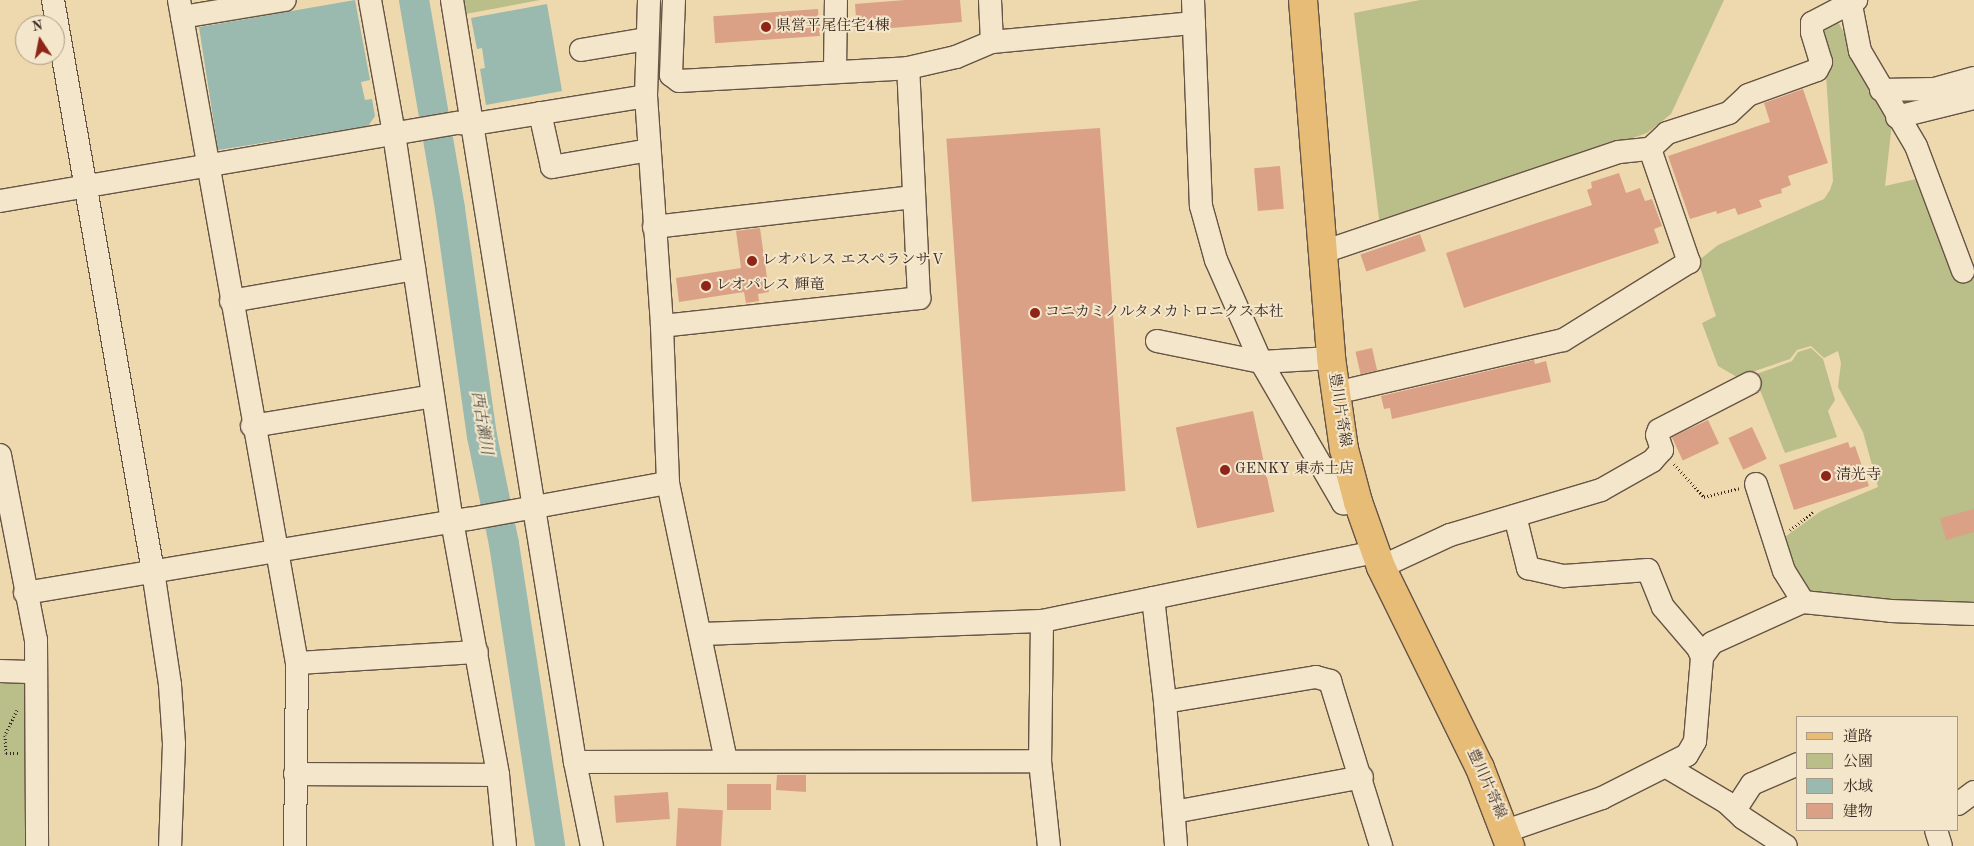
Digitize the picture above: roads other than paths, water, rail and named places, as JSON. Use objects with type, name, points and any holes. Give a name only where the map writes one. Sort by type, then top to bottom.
[{"type":"main road","name":"豊川片寄線","points":[[1303,0],[1331,358],[1344,449],[1358,502],[1378,560],[1480,768],[1508,838]]},
{"type":"street","points":[[53,0],[153,571],[170,686],[174,744],[170,846]]},
{"type":"street","points":[[285,0],[181,9],[206,165],[252,426],[297,663],[295,846]]},
{"type":"street","points":[[370,0],[403,132],[414,269],[433,396],[461,520],[477,652],[498,775],[505,846]]},
{"type":"street","points":[[452,0],[466,123],[527,508],[592,846]]},
{"type":"street","points":[[649,0],[646,96],[662,326],[668,483],[726,761]]},
{"type":"street","points":[[674,0],[671,75],[679,82],[835,70],[908,68],[956,57],[992,42],[1194,23]]},
{"type":"street","points":[[835,70],[836,0]]},
{"type":"street","points":[[990,0],[992,42]]},
{"type":"street","points":[[1193,0],[1201,206],[1216,260],[1261,362],[1343,502],[1358,502]]},
{"type":"street","points":[[1323,252],[1619,152],[1650,149],[1667,133],[1729,113],[1748,95],[1817,70],[1821,62],[1812,32],[1812,23],[1852,1],[1860,51],[1881,90],[1916,146],[1930,176],[1963,271]]},
{"type":"street","points":[[581,50],[647,40]]},
{"type":"street","points":[[662,326],[918,298],[908,68]]},
{"type":"street","points":[[1881,90],[1934,89],[1974,78]]},
{"type":"street","points":[[0,201],[403,132],[646,96]]},
{"type":"street","points":[[1897,117],[1974,98]]},
{"type":"street","points":[[540,113],[552,167],[649,150]]},
{"type":"street","points":[[1352,389],[1562,340],[1689,262],[1650,149]]},
{"type":"street","points":[[654,227],[913,197]]},
{"type":"street","points":[[231,301],[414,269]]},
{"type":"street","points":[[1157,341],[1261,362],[1331,358]]},
{"type":"street","points":[[701,634],[1042,621],[1153,598],[1378,560],[1450,535],[1601,490],[1652,461],[1662,450],[1657,435],[1659,430],[1750,384]]},
{"type":"street","points":[[252,426],[433,396]]},
{"type":"street","points":[[0,455],[25,593],[36,640],[37,846]]},
{"type":"street","points":[[25,593],[461,520],[668,483]]},
{"type":"street","points":[[1756,484],[1784,570],[1804,602]]},
{"type":"street","points":[[1508,838],[1667,768],[1687,755],[1695,741],[1702,657],[1698,648],[1663,607],[1648,570],[1564,576],[1528,568],[1514,516]]},
{"type":"street","points":[[1153,598],[1165,702],[1176,846]]},
{"type":"street","points":[[1702,657],[1712,643],[1804,602],[1891,611],[1974,614]]},
{"type":"street","points":[[1042,621],[1040,761],[1049,846]]},
{"type":"street","points":[[297,663],[477,652]]},
{"type":"street","points":[[0,671],[36,672]]},
{"type":"street","points":[[1165,702],[1316,677],[1330,681],[1362,777],[1381,846]]},
{"type":"street","points":[[575,762],[1040,761]]},
{"type":"street","points":[[1734,810],[1752,784],[1796,765]]},
{"type":"street","points":[[1667,768],[1734,810],[1786,846]]},
{"type":"street","points":[[295,774],[498,775]]},
{"type":"street","points":[[1174,812],[1362,777]]},
{"type":"street","points":[[1959,803],[1974,792]]},
{"type":"street","points":[[1936,831],[1941,846]]},
{"type":"water","points":[[355,0],[370,80],[361,82],[365,100],[372,99],[375,116],[368,126],[218,150],[199,27]]},
{"type":"water","points":[[547,4],[562,91],[486,105],[480,69],[485,68],[482,48],[477,49],[471,18]]},
{"type":"waterway","name":"西古瀬川","points":[[414,0],[450,209],[482,436],[504,544],[550,846]]},
{"type":"place","name":"県営平尾住宅4棟","points":[[766,27]]},
{"type":"place","name":"レオパレス エスペランサⅤ","points":[[752,261]]},
{"type":"place","name":"レオパレス 輝竜","points":[[706,286]]},
{"type":"place","name":"コニカミノルタメカトロニクス本社","points":[[1035,313]]},
{"type":"place","name":"GENKY 東赤土店","points":[[1225,470]]},
{"type":"place","name":"清光寺","points":[[1826,476]]}]
